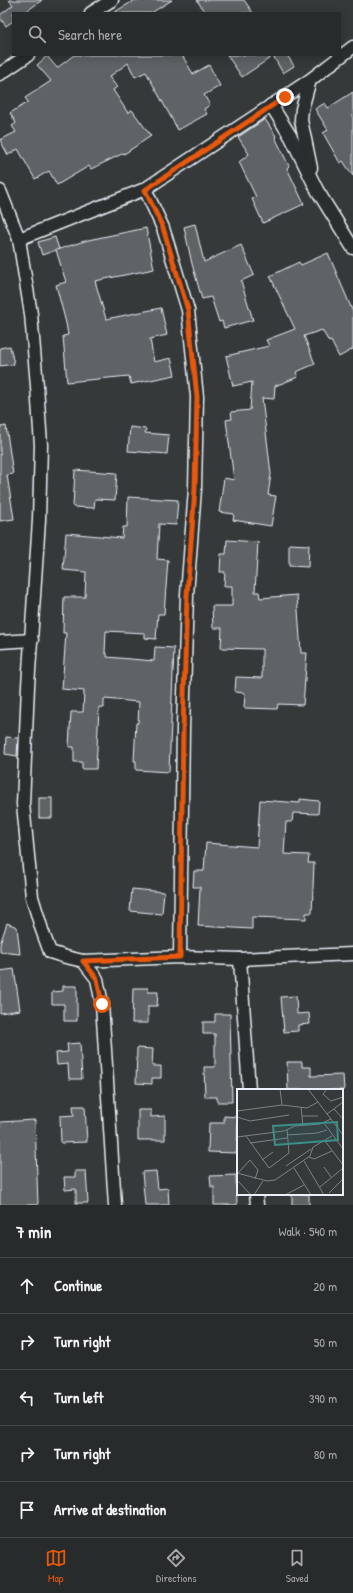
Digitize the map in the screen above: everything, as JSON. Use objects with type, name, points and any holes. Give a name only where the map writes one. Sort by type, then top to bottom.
[{"type":"street","points":[[92,12],[112,0]]},
{"type":"street","points":[[19,239],[145,190],[310,80],[353,47]]},
{"type":"street","points":[[0,74],[27,56]]},
{"type":"street","points":[[310,80],[302,109],[301,120],[317,190]]},
{"type":"street","points":[[271,105],[291,137],[317,190],[353,248]]},
{"type":"street","points":[[145,190],[163,228],[188,310],[197,397],[195,489],[186,610],[180,957]]},
{"type":"street","points":[[0,191],[19,239],[31,314],[41,445],[39,520],[23,804],[32,897],[50,952],[83,961],[180,957],[240,959],[353,954]]},
{"type":"street","points":[[0,642],[32,640]]},
{"type":"street","points":[[240,959],[249,1089]]},
{"type":"street","points":[[83,961],[97,979],[102,1004],[115,1205]]},
{"type":"street","points":[[256,1195],[257,1205]]},
{"type":"building","points":[[9,0],[42,0],[25,12],[12,12],[12,22],[6,26],[0,18],[0,15],[13,5]]},
{"type":"building","points":[[135,0],[172,0],[153,12],[115,12]]},
{"type":"building","points":[[197,0],[244,0],[252,12],[204,12]]},
{"type":"building","points":[[47,56],[57,68],[73,56],[183,56],[193,74],[209,65],[220,86],[204,95],[210,105],[204,109],[207,114],[178,130],[146,72],[135,77],[128,63],[109,77],[117,87],[113,90],[128,113],[132,110],[151,136],[124,154],[91,169],[89,166],[57,185],[49,171],[35,179],[18,149],[8,155],[0,140],[16,132],[12,126],[16,123],[10,113],[28,102],[25,98],[51,81],[37,65]]},
{"type":"building","points":[[228,56],[273,56],[242,77]]},
{"type":"building","points":[[273,56],[288,56],[294,66],[283,73]]},
{"type":"building","points":[[353,92],[353,176],[343,161],[340,163],[323,133],[328,130],[315,109],[325,103],[328,108]]},
{"type":"building","points":[[265,119],[276,136],[275,137],[289,166],[287,168],[304,204],[263,223],[252,199],[256,197],[239,162],[249,154],[238,137]]},
{"type":"building","points":[[195,224],[204,262],[241,245],[254,275],[241,281],[253,320],[224,328],[222,321],[219,322],[211,297],[202,299],[192,264],[184,227]]},
{"type":"building","points":[[146,228],[154,269],[95,281],[106,319],[161,308],[167,335],[150,339],[154,362],[171,358],[175,375],[131,384],[129,376],[67,382],[63,336],[68,335],[56,285],[66,282],[56,250],[88,240]]},
{"type":"building","points":[[55,237],[59,249],[42,255],[38,242]]},
{"type":"building","points":[[328,253],[353,312],[353,349],[339,357],[331,341],[329,342],[322,330],[304,336],[315,364],[296,372],[298,377],[275,386],[274,399],[262,398],[271,474],[268,495],[276,496],[271,526],[233,520],[234,514],[219,512],[224,478],[234,480],[226,420],[232,419],[231,412],[250,410],[252,382],[233,386],[226,356],[269,346],[266,340],[295,329],[270,276],[299,262],[301,265]]},
{"type":"building","points":[[10,346],[14,364],[0,366],[0,348]]},
{"type":"building","points":[[6,426],[13,474],[7,475],[14,519],[0,521],[0,427]]},
{"type":"building","points":[[130,427],[146,429],[145,433],[169,435],[167,454],[128,451]]},
{"type":"building","points":[[75,470],[117,473],[115,500],[95,499],[94,508],[73,507]]},
{"type":"building","points":[[128,497],[178,500],[176,525],[159,524],[157,559],[168,560],[164,614],[158,614],[156,639],[145,638],[145,633],[106,631],[105,653],[107,653],[107,657],[154,661],[155,647],[174,648],[169,772],[136,770],[136,761],[134,761],[136,723],[138,723],[139,702],[104,699],[104,708],[99,707],[96,769],[82,769],[82,762],[74,762],[74,747],[69,747],[71,712],[83,712],[84,691],[62,689],[66,633],[63,633],[64,597],[85,597],[86,572],[63,570],[66,533],[122,538],[123,527],[127,527]]},
{"type":"building","points":[[227,540],[258,542],[255,592],[259,592],[260,598],[297,595],[301,653],[307,653],[303,705],[278,704],[277,709],[244,708],[245,693],[235,692],[236,677],[262,678],[262,649],[221,648],[222,628],[213,628],[212,606],[232,606],[232,586],[224,586],[225,572],[220,572],[221,554],[226,554]]},
{"type":"building","points":[[289,544],[309,545],[308,567],[289,566]]},
{"type":"building","points":[[6,737],[18,738],[17,756],[5,754]]},
{"type":"building","points":[[39,798],[52,798],[52,818],[39,818]]},
{"type":"building","points":[[300,799],[319,801],[318,814],[293,813],[292,822],[286,822],[284,854],[309,855],[308,863],[314,863],[312,913],[306,913],[306,919],[252,917],[252,929],[198,926],[200,887],[193,887],[194,871],[204,871],[206,843],[257,847],[260,800],[300,803]]},
{"type":"building","points":[[132,889],[164,892],[162,914],[130,911]]},
{"type":"building","points":[[7,923],[17,927],[20,954],[0,952],[0,944]]},
{"type":"building","points":[[14,969],[20,1010],[0,1013],[0,971]]},
{"type":"building","points":[[63,986],[77,986],[77,1021],[64,1021],[64,1004],[52,1004],[52,992],[63,991]]},
{"type":"building","points":[[133,988],[148,988],[148,992],[158,992],[157,1006],[148,1006],[148,1023],[132,1023]]},
{"type":"building","points":[[296,996],[297,1014],[309,1013],[310,1024],[298,1025],[298,1031],[284,1032],[281,997]]},
{"type":"building","points":[[215,1014],[230,1014],[232,1102],[217,1102],[217,1097],[205,1097],[204,1067],[215,1067],[215,1034],[203,1034],[203,1022],[215,1022]]},
{"type":"building","points":[[80,1043],[82,1079],[69,1079],[68,1064],[57,1065],[56,1053],[68,1052],[67,1044]]},
{"type":"building","points":[[137,1048],[153,1049],[152,1066],[161,1066],[161,1078],[152,1078],[152,1084],[136,1083]]},
{"type":"building","points":[[287,1062],[302,1062],[302,1067],[311,1067],[311,1076],[343,1075],[344,1090],[288,1089]]},
{"type":"building","points":[[73,1106],[85,1106],[87,1142],[61,1143],[60,1116],[74,1115]]},
{"type":"building","points":[[138,1110],[151,1110],[151,1117],[165,1116],[165,1140],[138,1140]]},
{"type":"building","points":[[224,1116],[237,1117],[237,1153],[208,1152],[209,1123],[224,1123]]},
{"type":"building","points":[[35,1120],[38,1205],[0,1205],[0,1122]]},
{"type":"building","points":[[75,1171],[86,1171],[88,1203],[76,1203],[76,1189],[65,1190],[64,1177],[75,1177]]},
{"type":"building","points":[[156,1171],[158,1189],[168,1188],[169,1205],[145,1205],[142,1172]]},
{"type":"building","points":[[236,1175],[237,1205],[214,1205],[214,1187],[211,1187],[210,1176]]},
{"type":"building","points":[[292,1195],[309,1195],[309,1205],[292,1205]]},
{"type":"route","points":[[102,1004],[97,979],[83,961],[180,957],[183,729],[187,595],[195,489],[197,397],[188,310],[163,228],[145,190],[285,97]]}]
